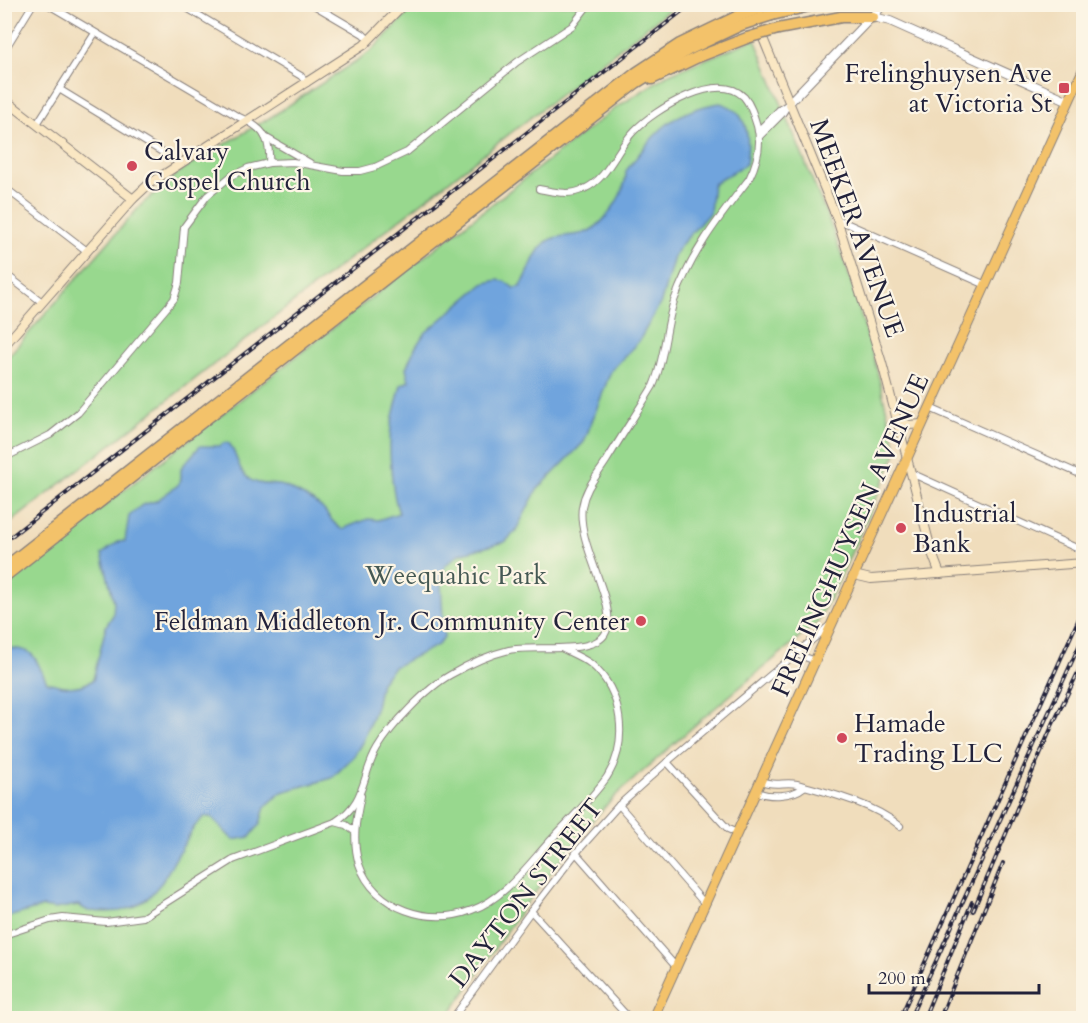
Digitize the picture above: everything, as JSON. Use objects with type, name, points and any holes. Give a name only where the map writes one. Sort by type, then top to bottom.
[{"type":"highway","points":[[4,578],[644,77],[738,17],[750,4]]},
{"type":"highway","points":[[4,568],[627,80],[711,23],[771,9],[818,4]]},
{"type":"highway","points":[[598,113],[670,70],[747,38],[778,29],[841,17],[873,17]]},
{"type":"main road","points":[[4,346],[133,199],[149,184],[307,83],[369,40],[404,4]]},
{"type":"main road","name":"MEEKER AVENUE","points":[[750,4],[837,219],[898,420],[933,558],[940,574]]},
{"type":"main road","name":"FRELINGHUYSEN AVENUE","points":[[653,1018],[1083,68]]},
{"type":"main road","points":[[4,99],[133,199]]},
{"type":"main road","points":[[898,420],[908,425],[922,424]]},
{"type":"main road","points":[[854,575],[871,579],[1083,563]]},
{"type":"street","points":[[4,51],[33,4]]},
{"type":"street","points":[[47,4],[255,124],[266,137],[313,165]]},
{"type":"street","points":[[180,4],[301,76],[307,83]]},
{"type":"street","points":[[312,4],[363,34],[369,40]]},
{"type":"street","points":[[4,458],[50,435],[78,413],[174,299],[179,283],[184,227],[207,196],[231,176],[268,162],[293,162],[343,171],[360,171],[375,167],[407,152],[517,62],[572,26],[589,4]]},
{"type":"street","points":[[759,134],[779,110],[789,104],[884,4]]},
{"type":"street","points":[[873,17],[890,21],[1069,101]]},
{"type":"street","points":[[37,124],[94,33]]},
{"type":"street","points":[[59,89],[180,163]]},
{"type":"street","points":[[539,189],[567,194],[585,189],[599,179],[634,131],[646,120],[677,100],[706,90],[733,91],[744,97],[753,112],[759,134],[759,151],[749,179],[706,235],[674,303],[660,370],[653,386],[593,478],[584,499],[581,514],[583,537],[609,614],[606,634],[602,639],[592,643],[561,648],[522,648],[491,655],[464,667],[433,686],[419,698],[376,750],[363,790],[354,831],[359,864],[368,882],[390,903],[414,914],[436,917],[462,913],[482,906],[508,887],[600,786],[618,752],[620,725],[617,707],[611,690],[600,673],[591,664],[561,648]]},
{"type":"street","points":[[266,137],[268,162]]},
{"type":"street","points":[[4,187],[87,251]]},
{"type":"street","points":[[837,219],[986,285]]},
{"type":"street","points":[[4,273],[42,302]]},
{"type":"street","points":[[930,408],[1082,475]]},
{"type":"street","points":[[902,470],[1083,551]]},
{"type":"street","name":"DAYTON STREET","points":[[453,1018],[531,911],[619,805],[832,623]]},
{"type":"street","points":[[796,654],[816,661]]},
{"type":"street","points":[[667,762],[728,829],[737,833]]},
{"type":"street","points":[[761,781],[770,785],[796,784],[804,788],[822,790],[888,816],[900,826]]},
{"type":"street","points":[[756,792],[765,795],[792,794],[804,788]]},
{"type":"street","points":[[4,935],[63,918],[106,922],[143,917],[233,860],[335,822],[347,813],[363,790]]},
{"type":"street","points":[[619,805],[705,905]]},
{"type":"street","points":[[335,822],[346,825],[354,831]]},
{"type":"street","points":[[576,854],[677,968]]},
{"type":"street","points":[[531,911],[629,1018]]},
{"type":"green space","points":[[416,5],[675,5],[5,527],[5,360],[141,205],[184,168],[271,117],[371,51]]},
{"type":"green space","name":"Weequahic Park","points":[[755,39],[850,278],[876,366],[896,449],[895,456],[840,578],[817,623],[703,718],[615,796],[592,821],[525,905],[447,1018],[5,1018],[5,583],[614,109],[667,75]]},
{"type":"water","points":[[720,103],[737,112],[742,119],[748,145],[746,164],[713,184],[710,212],[681,245],[674,257],[661,302],[639,341],[611,371],[584,442],[537,490],[515,532],[505,542],[459,554],[445,566],[441,583],[444,637],[438,645],[394,667],[381,682],[376,707],[363,741],[354,756],[332,778],[282,792],[265,807],[260,824],[250,837],[233,840],[211,817],[204,817],[194,827],[162,882],[149,897],[134,907],[105,912],[88,911],[78,905],[55,909],[43,907],[5,918],[5,648],[29,652],[36,660],[47,682],[71,687],[93,680],[106,626],[113,615],[114,602],[102,554],[118,542],[125,541],[129,516],[142,505],[156,501],[178,485],[181,479],[181,468],[200,446],[220,446],[223,443],[229,443],[245,476],[258,483],[286,487],[306,497],[319,506],[342,529],[368,519],[378,520],[399,513],[391,471],[391,427],[401,385],[409,381],[406,368],[424,334],[483,284],[497,280],[504,281],[514,288],[520,287],[537,253],[545,243],[555,238],[584,233],[596,227],[603,220],[615,205],[623,187],[626,171],[655,135],[676,118],[688,112]]},
{"type":"railway","points":[[4,542],[691,4]]},
{"type":"railway","points":[[900,1018],[1084,607]]},
{"type":"railway","points":[[910,1018],[1084,635]]},
{"type":"railway","points":[[973,911],[1052,726],[1084,660]]},
{"type":"railway","points":[[940,1018],[1003,863]]},
{"type":"railway","points":[[924,1018],[972,902]]},
{"type":"place","name":"Frelinghuysen Ave at Victoria St","points":[[1064,88]]},
{"type":"place","name":"Calvary Gospel Church","points":[[132,166]]},
{"type":"place","name":"Industrial Bank","points":[[901,528]]},
{"type":"place","name":"Feldman Middleton Jr. Community Center","points":[[641,621]]},
{"type":"place","name":"Hamade Trading LLC","points":[[842,738]]}]
